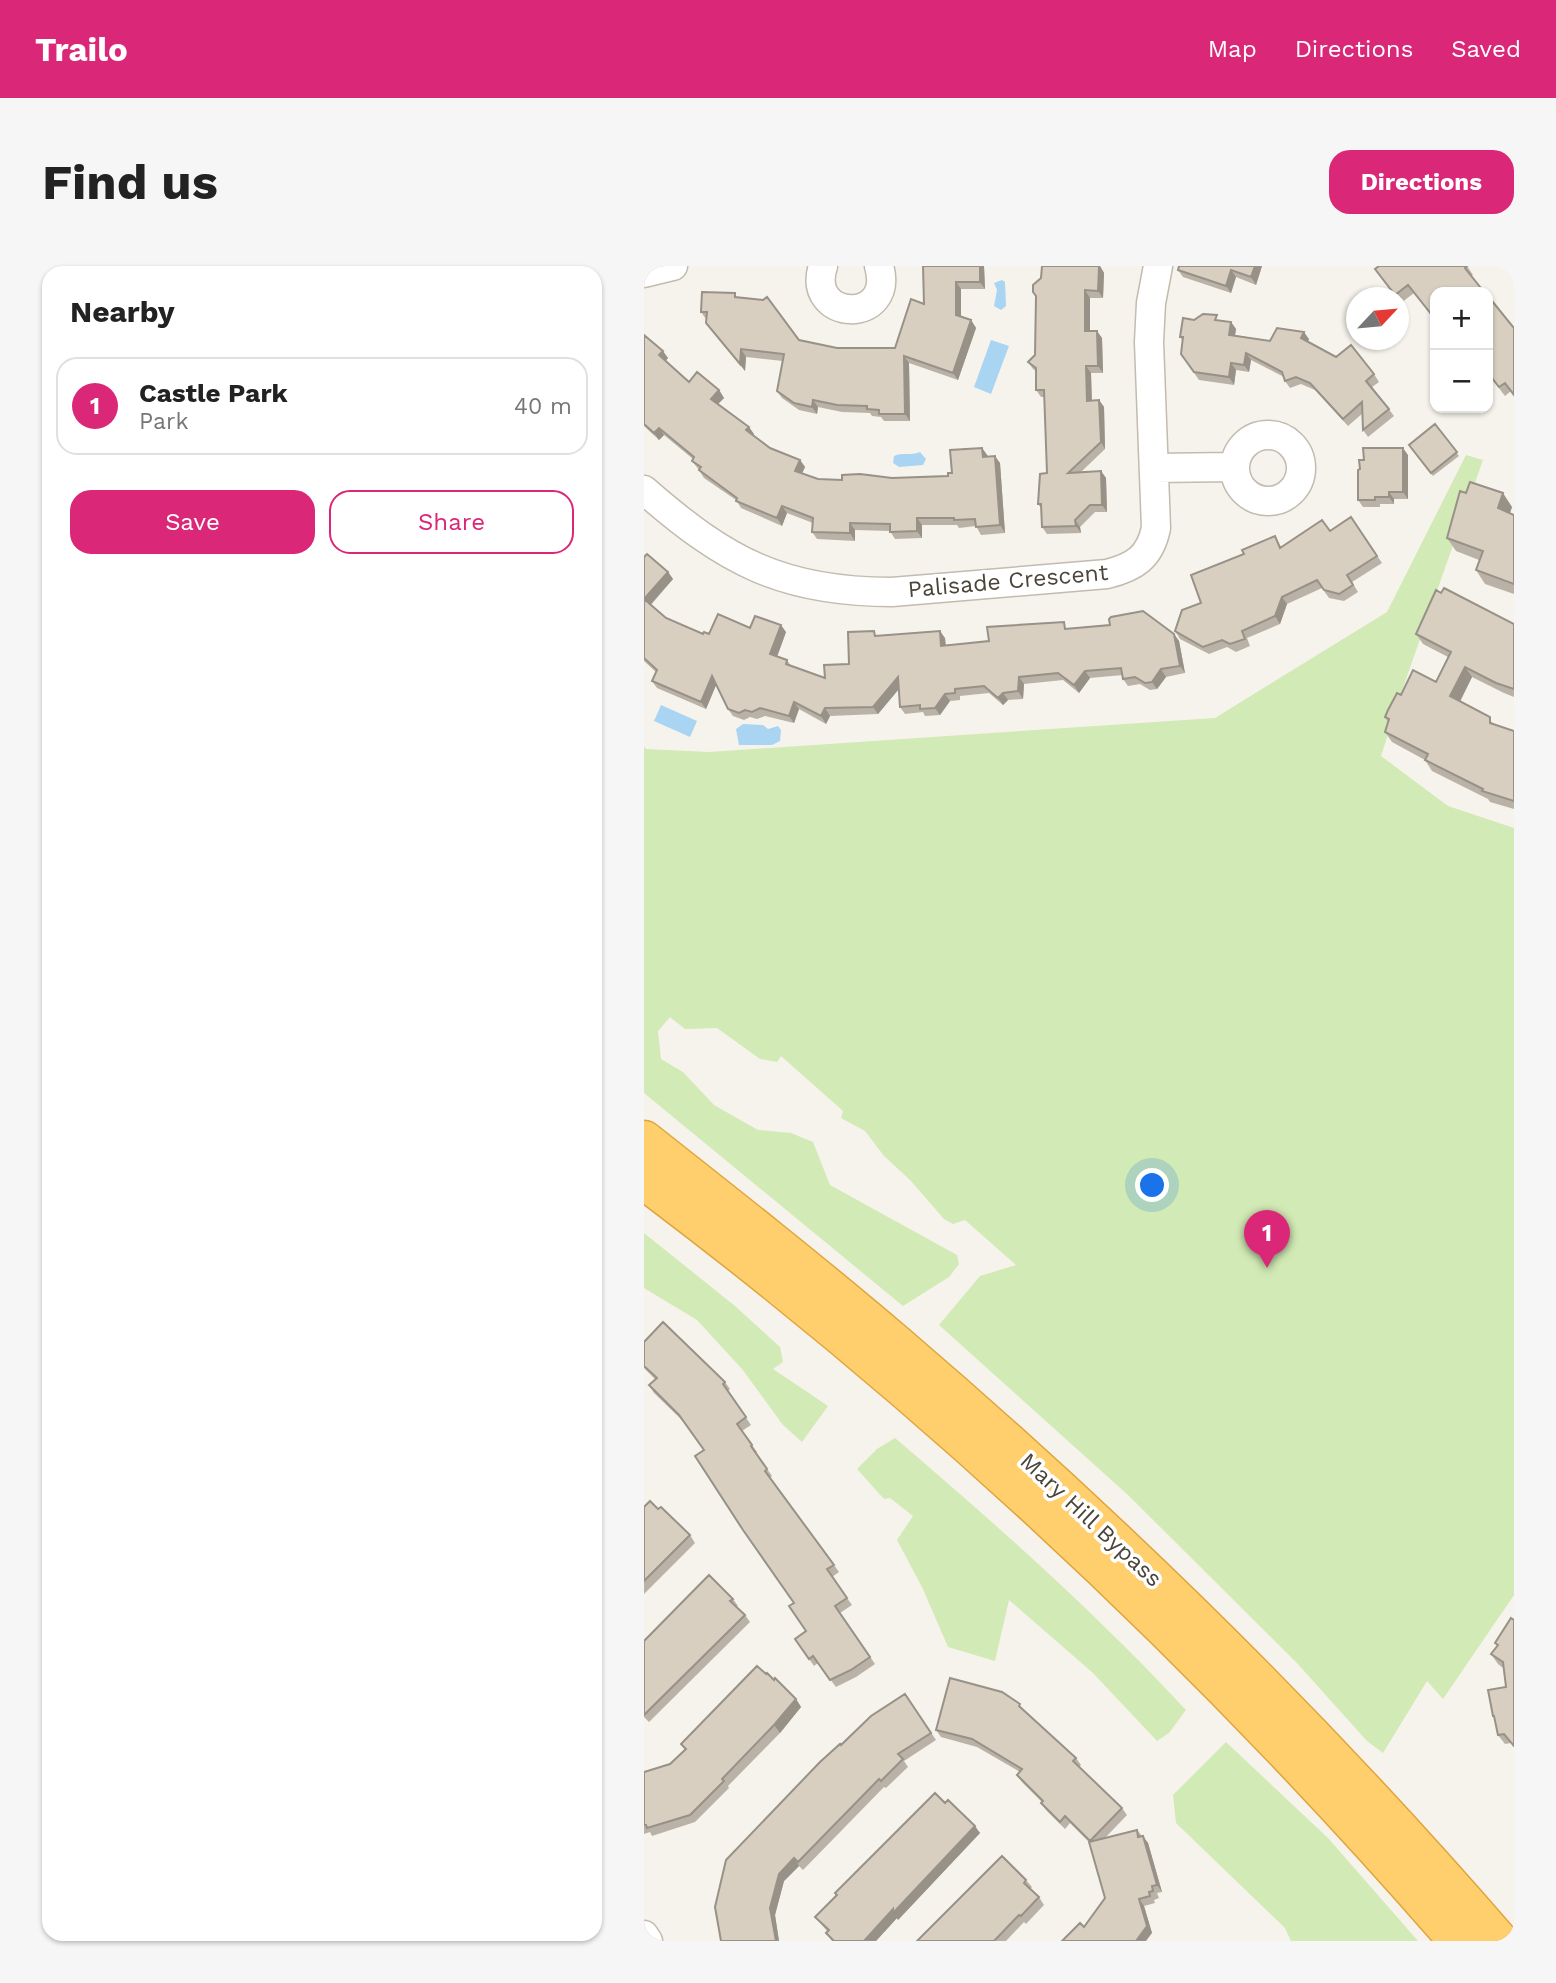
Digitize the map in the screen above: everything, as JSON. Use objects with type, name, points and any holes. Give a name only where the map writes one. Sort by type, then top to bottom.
[{"type":"highway","name":"Mary Hill Bypass","points":[[644,1140],[895,1343],[1060,1490],[1243,1665],[1360,1786],[1499,1941]]},
{"type":"highway","name":"Mary Hill Bypass","points":[[644,1180],[847,1343],[946,1427],[1065,1535],[1252,1717],[1458,1941]]},
{"type":"street","points":[[644,273],[673,266]]},
{"type":"street","points":[[819,266],[821,288],[825,297],[842,309],[852,310],[862,308],[877,295],[882,276],[879,266]]},
{"type":"street","name":"Palisade Crescent","points":[[644,490],[677,519],[736,559],[763,571],[808,585],[856,592],[892,592],[1107,574],[1122,570],[1142,558],[1153,541],[1156,528],[1149,342],[1151,303],[1158,266]]},
{"type":"street","points":[[1154,468],[1234,467]]},
{"type":"street","points":[[644,1936],[648,1941]]},
{"type":"green space","points":[[1466,455],[1483,460],[1381,756],[1448,806],[1514,828],[1514,1595],[1443,1699],[1427,1681],[1383,1753],[1367,1741],[1296,1662],[1128,1495],[939,1325],[980,1276],[1016,1265],[965,1220],[953,1224],[944,1219],[910,1180],[884,1156],[865,1131],[841,1118],[843,1111],[781,1056],[777,1062],[760,1059],[717,1028],[685,1029],[670,1017],[658,1031],[661,1059],[683,1072],[714,1105],[758,1130],[791,1133],[813,1142],[830,1185],[957,1255],[959,1264],[949,1277],[903,1306],[644,1093],[644,746],[646,749],[709,752],[1215,718],[1387,612]]},
{"type":"green space","points":[[644,1233],[735,1306],[780,1347],[783,1362],[773,1369],[828,1406],[802,1442],[783,1425],[742,1369],[697,1320],[644,1288]]},
{"type":"green space","points":[[895,1438],[1045,1570],[1186,1710],[1169,1733],[1157,1741],[1093,1673],[1009,1600],[995,1661],[948,1647],[922,1587],[897,1540],[913,1516],[890,1498],[884,1499],[857,1469],[877,1449]]},
{"type":"green space","points":[[1226,1742],[1328,1838],[1418,1941],[1291,1941],[1285,1928],[1176,1823],[1173,1795]]},
{"type":"water","points":[[1002,280],[1005,282],[1006,306],[1001,310],[994,306],[997,290],[994,283]]},
{"type":"water","points":[[991,340],[1009,346],[991,394],[974,387]]},
{"type":"water","points":[[920,452],[926,459],[923,465],[899,467],[893,463],[894,456]]},
{"type":"water","points":[[661,705],[697,721],[690,737],[654,721]]},
{"type":"water","points":[[743,724],[763,725],[768,729],[778,726],[781,730],[780,741],[772,745],[739,745],[736,729]]},
{"type":"building","points":[[923,266],[980,266],[980,282],[956,282],[956,315],[971,320],[953,373],[904,356],[905,414],[879,414],[879,410],[867,409],[867,406],[837,405],[813,400],[812,407],[794,403],[777,391],[784,354],[741,349],[740,364],[706,323],[707,312],[701,312],[702,292],[735,293],[735,297],[763,300],[767,297],[799,340],[837,348],[895,348],[911,299],[924,304]]},
{"type":"building","points":[[1042,266],[1099,266],[1098,291],[1085,290],[1085,331],[1097,331],[1098,366],[1086,366],[1087,401],[1099,400],[1101,442],[1068,473],[1101,471],[1102,505],[1090,505],[1075,520],[1076,526],[1042,527],[1041,504],[1038,504],[1040,474],[1047,473],[1044,390],[1036,390],[1036,368],[1028,362],[1035,355],[1036,296],[1033,285],[1041,278]]},
{"type":"building","points":[[1179,266],[1255,266],[1251,277],[1231,270],[1226,286],[1178,270]]},
{"type":"building","points":[[1379,266],[1467,266],[1465,268],[1480,287],[1430,287],[1430,313],[1408,285],[1389,287],[1375,269]]},
{"type":"building","points":[[1493,302],[1514,328],[1514,395],[1505,383],[1499,387],[1493,379]]},
{"type":"building","points":[[1203,314],[1217,315],[1215,320],[1231,322],[1229,335],[1270,341],[1277,328],[1304,332],[1301,338],[1336,357],[1346,349],[1355,350],[1374,374],[1366,381],[1389,409],[1363,430],[1362,402],[1343,419],[1310,383],[1296,377],[1285,381],[1282,372],[1246,353],[1244,365],[1231,363],[1229,377],[1194,372],[1181,354],[1183,337],[1180,337],[1183,318],[1194,320]]},
{"type":"building","points":[[644,335],[663,351],[659,355],[689,382],[697,372],[719,390],[711,399],[749,427],[746,430],[770,448],[800,460],[795,471],[818,479],[842,480],[842,475],[860,474],[892,478],[948,476],[948,473],[952,473],[950,450],[982,448],[983,457],[995,456],[1000,525],[976,527],[975,519],[917,518],[917,531],[890,532],[890,524],[850,523],[850,533],[812,532],[813,518],[782,506],[777,518],[736,501],[737,498],[699,470],[701,467],[692,461],[694,457],[659,428],[654,433],[644,424]]},
{"type":"building","points":[[1435,424],[1457,452],[1431,473],[1409,445]]},
{"type":"building","points":[[1363,448],[1403,448],[1403,492],[1389,492],[1389,497],[1375,497],[1375,500],[1358,500],[1358,470],[1359,460],[1364,460]]},
{"type":"building","points":[[1470,482],[1503,493],[1498,508],[1514,515],[1514,584],[1476,570],[1483,551],[1447,538],[1460,491],[1466,493]]},
{"type":"building","points":[[1351,517],[1377,556],[1347,575],[1353,585],[1339,594],[1324,590],[1317,580],[1282,597],[1275,616],[1242,631],[1245,639],[1230,644],[1222,640],[1203,647],[1175,631],[1182,610],[1201,603],[1191,575],[1244,554],[1242,550],[1275,536],[1280,548],[1322,520],[1330,531]]},
{"type":"building","points":[[647,554],[668,572],[644,599],[644,557]]},
{"type":"building","points":[[1444,588],[1514,624],[1514,689],[1465,667],[1450,696],[1490,717],[1490,723],[1514,731],[1514,801],[1482,791],[1483,789],[1425,760],[1428,754],[1385,732],[1389,719],[1385,717],[1388,710],[1397,693],[1401,695],[1413,670],[1436,682],[1451,652],[1416,634],[1436,590],[1441,593]]},
{"type":"building","points":[[644,599],[666,618],[703,634],[709,634],[718,614],[750,628],[755,616],[781,625],[770,654],[787,660],[786,664],[825,678],[824,665],[849,664],[848,632],[874,631],[875,636],[940,631],[941,646],[989,641],[987,627],[1064,622],[1065,629],[1110,625],[1111,617],[1143,611],[1174,634],[1180,666],[1161,669],[1152,682],[1145,683],[1135,677],[1123,679],[1121,668],[1085,671],[1074,685],[1058,673],[1019,677],[1018,691],[1003,693],[998,698],[984,686],[955,689],[955,693],[945,694],[935,708],[920,709],[920,705],[900,707],[898,677],[873,707],[825,708],[821,716],[794,702],[789,716],[760,708],[739,713],[728,709],[712,676],[701,702],[652,681],[657,670],[644,658]]},
{"type":"building","points":[[663,1322],[725,1382],[723,1384],[746,1417],[737,1424],[767,1469],[765,1471],[834,1565],[827,1569],[847,1598],[835,1606],[870,1657],[851,1670],[830,1680],[813,1656],[809,1659],[795,1639],[806,1631],[789,1606],[794,1603],[695,1456],[704,1450],[679,1415],[649,1385],[657,1378],[644,1366],[644,1342]]},
{"type":"building","points":[[650,1501],[658,1509],[661,1507],[690,1535],[644,1581],[644,1507]]},
{"type":"building","points":[[709,1575],[745,1615],[644,1715],[644,1641]]},
{"type":"building","points":[[1511,1618],[1514,1620],[1514,1746],[1504,1734],[1498,1735],[1488,1690],[1506,1687],[1503,1662],[1491,1654]]},
{"type":"building","points":[[757,1666],[774,1680],[775,1678],[796,1699],[722,1779],[724,1781],[690,1815],[647,1828],[644,1825],[644,1772],[670,1764],[686,1749],[681,1744]]},
{"type":"building","points":[[950,1678],[1002,1692],[1020,1704],[1019,1706],[1076,1758],[1073,1761],[1122,1808],[1090,1841],[1065,1816],[1060,1822],[1041,1803],[1043,1801],[1017,1775],[1022,1769],[972,1739],[936,1730]]},
{"type":"building","points":[[905,1694],[931,1733],[898,1754],[903,1759],[881,1781],[879,1779],[798,1862],[794,1858],[779,1874],[770,1908],[776,1941],[721,1941],[715,1907],[726,1860],[820,1762],[871,1716]]},
{"type":"building","points":[[935,1793],[945,1803],[948,1800],[975,1826],[864,1941],[834,1941],[826,1933],[829,1930],[815,1917],[837,1895],[835,1893]]},
{"type":"building","points":[[1137,1830],[1138,1837],[1143,1836],[1157,1885],[1152,1886],[1150,1896],[1139,1899],[1147,1926],[1136,1941],[1062,1941],[1080,1923],[1084,1927],[1105,1898],[1089,1842]]},
{"type":"building","points":[[1002,1856],[1039,1897],[1021,1916],[994,1941],[917,1941]]},
{"type":"place","name":"Castle Park","points":[[1267,1268]]}]
